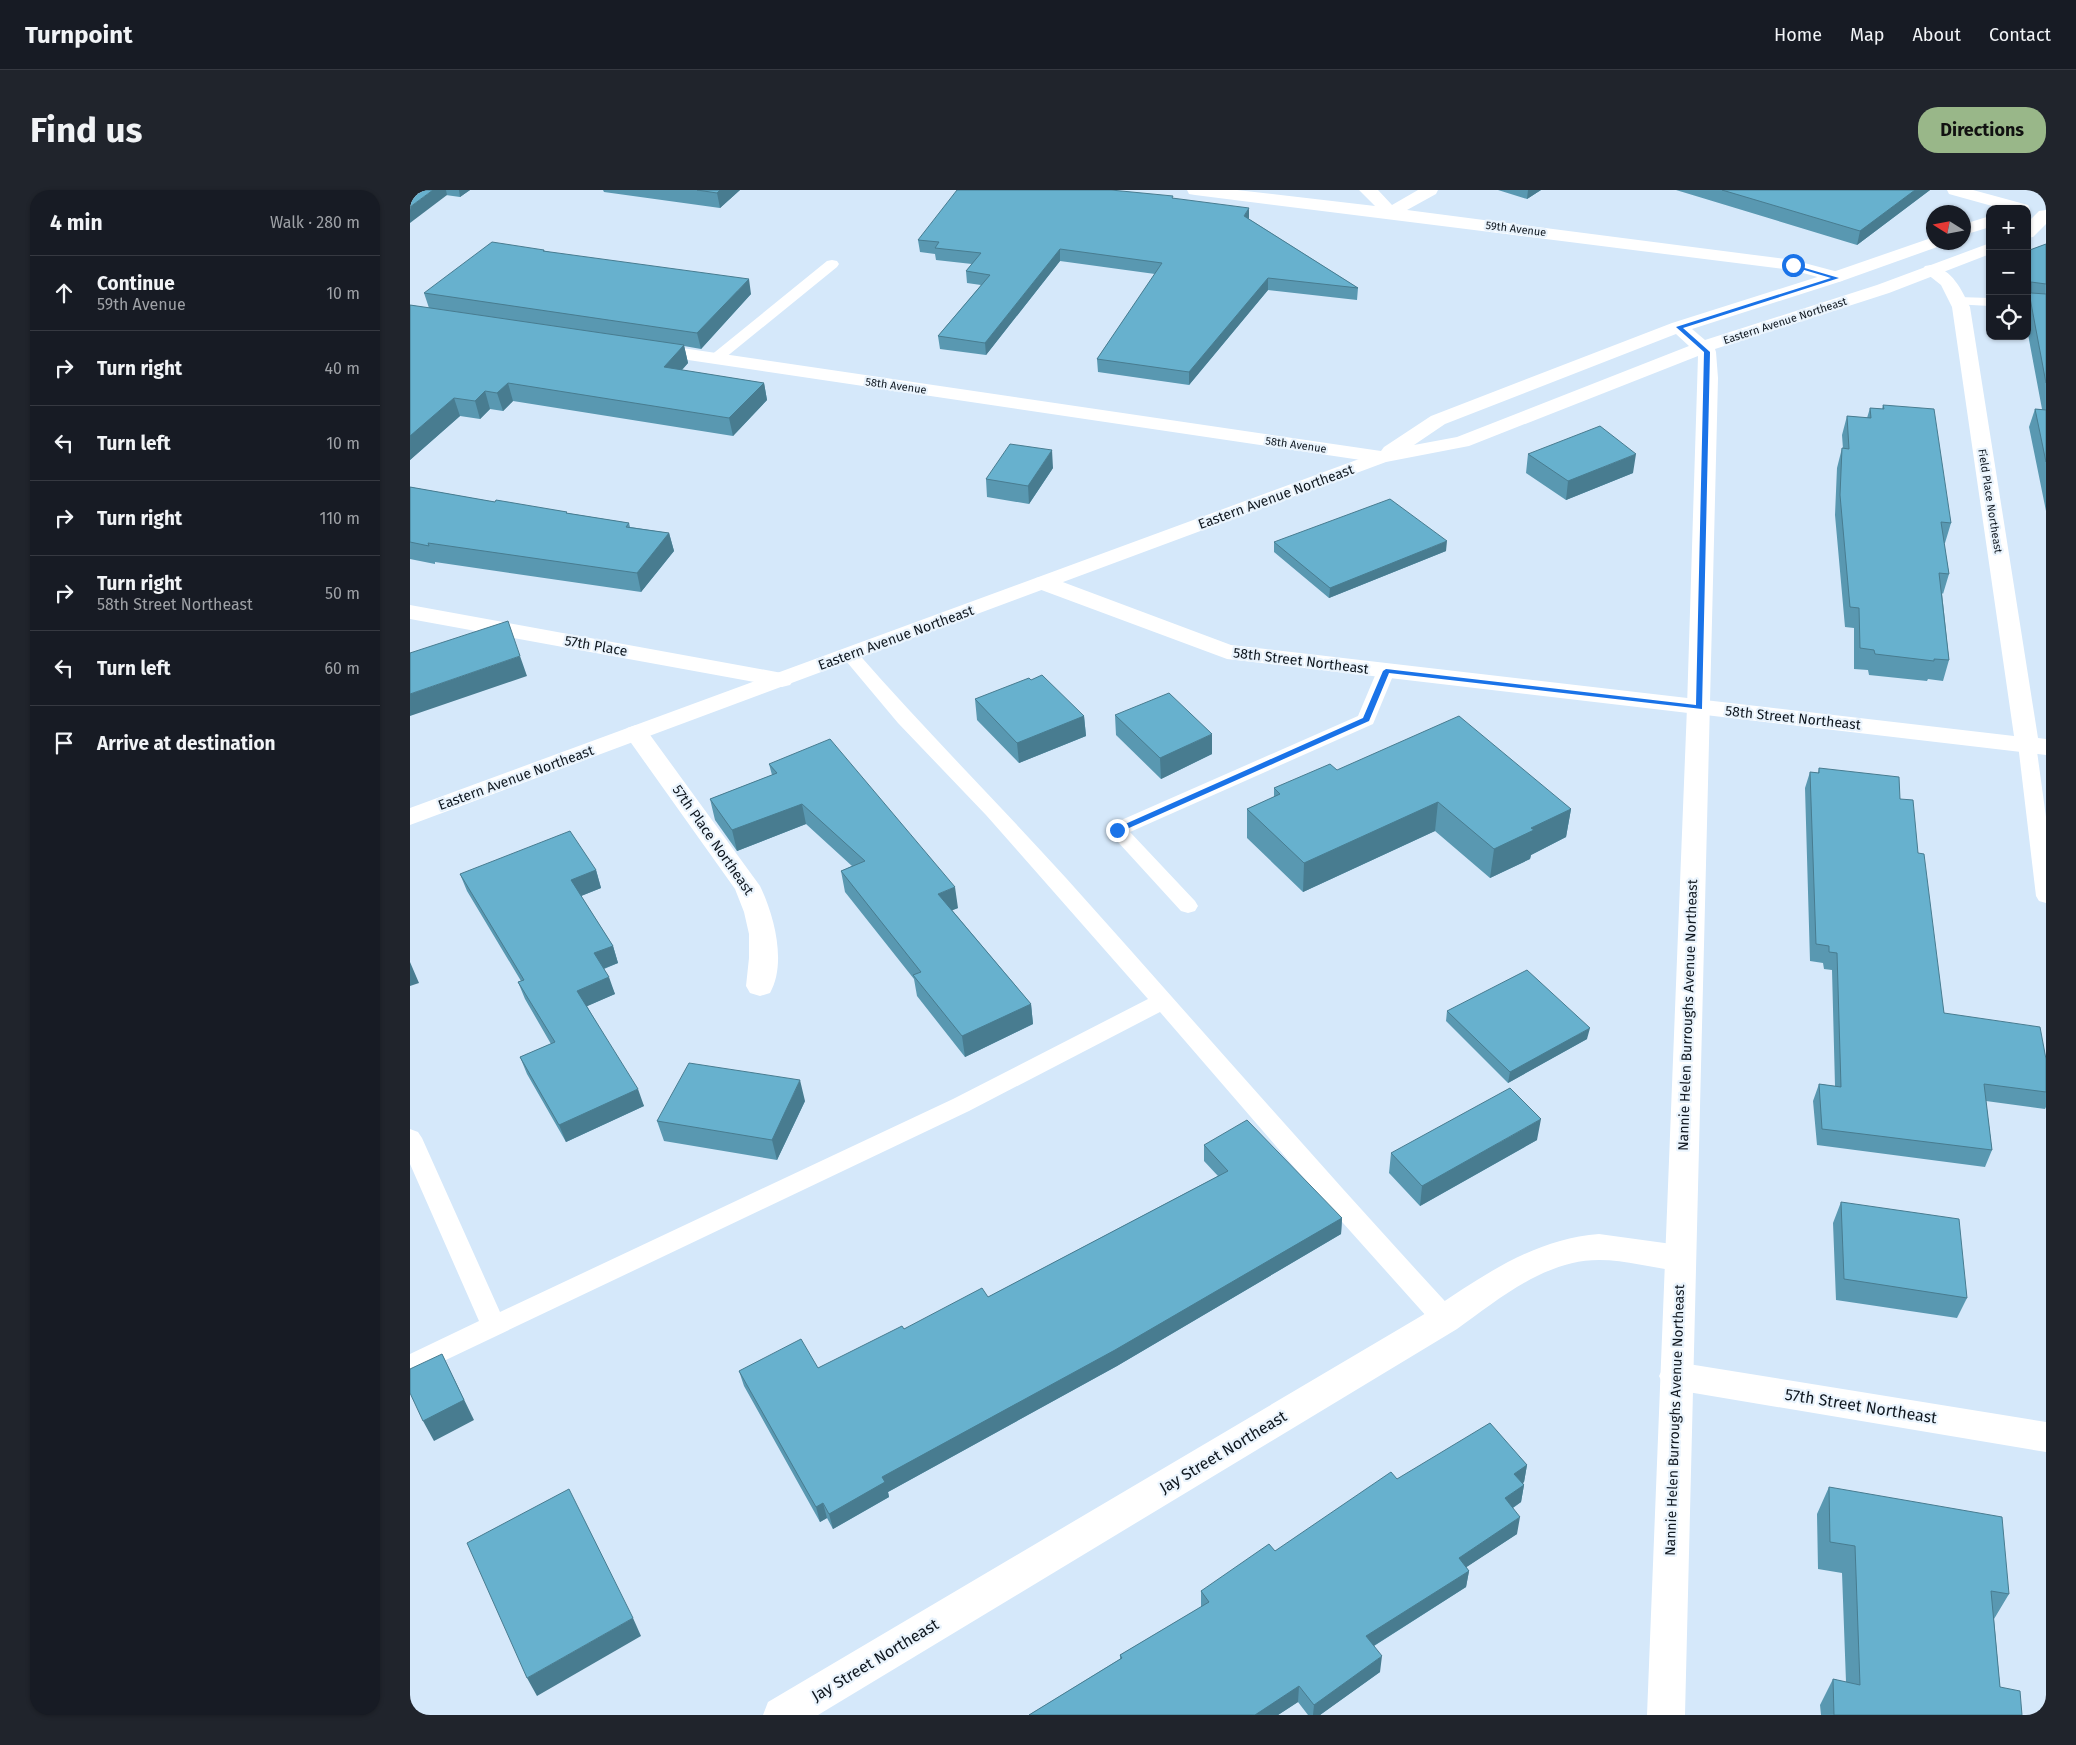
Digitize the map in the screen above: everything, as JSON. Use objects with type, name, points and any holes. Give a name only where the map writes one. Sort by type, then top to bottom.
[{"type":"street","name":"59th Avenue","points":[[1195,190],[1793,265],[1836,278]]},
{"type":"street","points":[[1367,190],[1374,194],[1390,213],[1430,190]]},
{"type":"street","points":[[1955,190],[2008,205]]},
{"type":"street","points":[[2031,211],[2046,215]]},
{"type":"street","points":[[2031,216],[2046,215]]},
{"type":"street","points":[[2031,229],[2046,215]]},
{"type":"street","points":[[1971,227],[1986,222]]},
{"type":"street","name":"Eastern Avenue Northeast","points":[[1381,458],[1438,420],[1679,327],[1836,278],[1926,245]]},
{"type":"street","name":"Eastern Avenue Northeast","points":[[410,816],[1381,458],[1462,442],[1703,348],[1883,289],[1986,249]]},
{"type":"street","name":"Field Place Northeast","points":[[1930,270],[1948,282],[1961,307],[2036,745]]},
{"type":"street","points":[[1679,327],[1703,348]]},
{"type":"street","name":"58th Avenue","points":[[626,346],[1381,458]]},
{"type":"street","name":"Nannie Helen Burroughs Avenue Northeast","points":[[1666,1715],[1708,378],[1707,352],[1703,348]]},
{"type":"street","name":"58th Street Northeast","points":[[1044,583],[1226,652],[2036,745]]},
{"type":"street","name":"57th Place","points":[[410,612],[782,680]]},
{"type":"street","name":"57th Place Northeast","points":[[636,733],[730,861],[752,895],[762,923],[765,943],[760,986]]},
{"type":"street","name":"Jay Street Northeast","points":[[782,1715],[1445,1319],[1518,1271],[1551,1254],[1599,1247],[1679,1258]]},
{"type":"street","name":"57th Street Northeast","points":[[1676,1376],[2046,1437]]},
{"type":"lane","points":[[715,359],[832,264]]},
{"type":"lane","points":[[1958,301],[1986,302]]},
{"type":"lane","points":[[850,655],[905,719],[999,818],[1163,1001],[1334,1197],[1445,1319]]},
{"type":"lane","points":[[1188,906],[1117,830],[1366,720],[1386,671]]},
{"type":"lane","points":[[2036,745],[2046,896]]},
{"type":"lane","points":[[410,1366],[961,1105],[1163,1001]]},
{"type":"lane","points":[[410,1138],[494,1326]]},
{"type":"building","points":[[410,190],[433,190],[410,207]]},
{"type":"building","points":[[697,190],[720,190],[717,193]]},
{"type":"building","points":[[957,190],[1111,190],[1173,196],[1172,198],[1249,208],[1244,216],[1358,288],[1268,278],[1189,372],[1097,359],[1162,263],[1060,249],[985,343],[938,336],[990,275],[966,271],[981,253],[935,248],[939,242],[918,240]]},
{"type":"building","points":[[1722,190],[1915,190],[1860,231]]},
{"type":"building","points":[[492,242],[543,251],[749,279],[697,333],[424,293]]},
{"type":"building","points":[[2046,244],[2046,284],[2031,282],[2031,250]]},
{"type":"building","points":[[2031,293],[2046,294],[2046,383],[2031,303]]},
{"type":"building","points":[[410,305],[684,345],[664,367],[764,383],[729,418],[508,383],[497,393],[485,391],[475,401],[454,398],[410,436]]},
{"type":"building","points":[[1883,405],[1934,409],[1951,523],[1941,522],[1949,574],[1939,573],[1949,660],[1934,659],[1934,661],[1875,654],[1874,650],[1860,648],[1859,608],[1850,607],[1840,495],[1842,448],[1849,449],[1847,416],[1871,418],[1870,408],[1884,409]]},
{"type":"building","points":[[2035,409],[2046,410],[2046,462]]},
{"type":"building","points":[[1600,426],[1636,454],[1568,481],[1528,454]]},
{"type":"building","points":[[1010,444],[1052,450],[1028,486],[986,479]]},
{"type":"building","points":[[410,487],[629,523],[626,527],[669,533],[637,573],[428,543],[429,546],[410,542]]},
{"type":"building","points":[[1390,499],[1447,541],[1330,588],[1274,542]]},
{"type":"building","points":[[508,621],[520,656],[410,694],[410,653]]},
{"type":"building","points":[[1042,675],[1084,716],[1017,743],[975,699],[1029,678],[1031,680]]},
{"type":"building","points":[[1169,693],[1212,734],[1160,758],[1115,715]]},
{"type":"building","points":[[1459,716],[1571,809],[1531,828],[1534,830],[1494,849],[1438,802],[1304,863],[1247,809],[1280,794],[1274,788],[1330,764],[1337,770]]},
{"type":"building","points":[[830,739],[955,887],[938,894],[1031,1004],[962,1036],[913,975],[921,972],[841,871],[865,861],[802,804],[732,830],[710,799],[777,773],[769,764]]},
{"type":"building","points":[[1819,768],[1899,777],[1900,799],[1913,800],[1918,853],[1924,854],[1944,1013],[2040,1027],[2046,1059],[2046,1092],[1984,1084],[1992,1150],[1822,1129],[1819,1084],[1841,1087],[1837,953],[1829,952],[1829,946],[1816,944],[1810,772],[1819,773]]},
{"type":"building","points":[[570,831],[596,870],[571,880],[613,946],[594,953],[609,977],[577,991],[638,1089],[559,1125],[520,1057],[555,1042],[518,982],[524,980],[460,874]]},
{"type":"building","points":[[1527,970],[1590,1028],[1510,1072],[1447,1011]]},
{"type":"building","points":[[689,1063],[800,1080],[772,1140],[657,1121]]},
{"type":"building","points":[[1510,1088],[1541,1119],[1422,1186],[1391,1153]]},
{"type":"building","points":[[1247,1120],[1342,1218],[1115,1350],[882,1477],[885,1482],[829,1514],[823,1503],[816,1507],[739,1371],[801,1339],[818,1368],[902,1326],[904,1329],[982,1288],[988,1297],[1228,1171],[1204,1145]]},
{"type":"building","points":[[1841,1202],[1959,1219],[1967,1298],[1844,1279]]},
{"type":"building","points":[[442,1354],[464,1400],[423,1421],[410,1393],[410,1369]]},
{"type":"building","points":[[1490,1423],[1527,1465],[1514,1474],[1524,1485],[1505,1498],[1520,1517],[1459,1558],[1469,1571],[1366,1636],[1382,1656],[1314,1705],[1299,1686],[1255,1715],[1029,1715],[1122,1658],[1120,1655],[1209,1602],[1201,1591],[1269,1544],[1275,1551],[1391,1472],[1397,1479]]},
{"type":"building","points":[[1829,1487],[2002,1517],[2009,1594],[1991,1591],[2000,1687],[2020,1691],[2022,1715],[1834,1715],[1833,1679],[1860,1685],[1855,1546],[1830,1542]]},
{"type":"building","points":[[569,1489],[633,1618],[527,1678],[467,1543]]},
{"type":"route","points":[[1117,830],[1366,720],[1386,671],[1699,707],[1708,378],[1707,352],[1679,327],[1836,278],[1793,265]]}]
